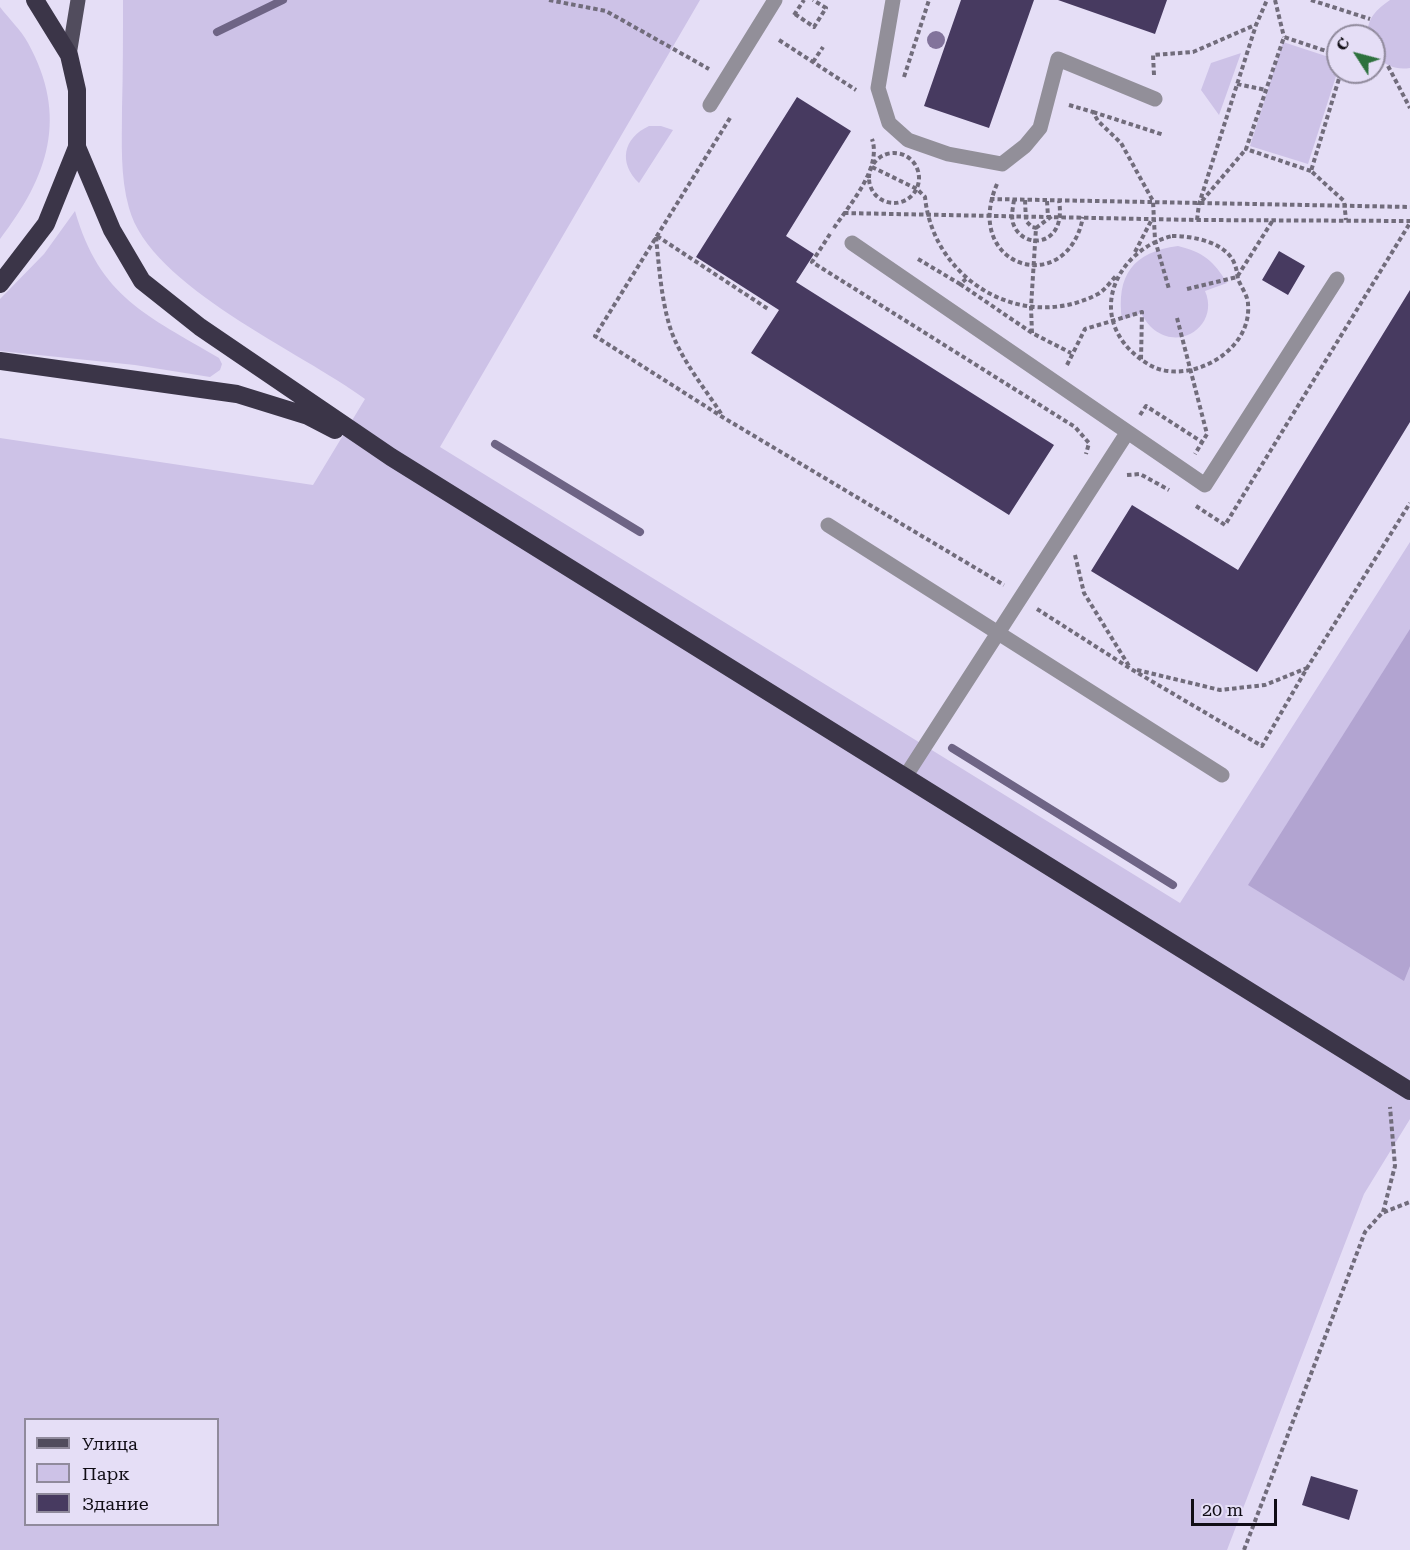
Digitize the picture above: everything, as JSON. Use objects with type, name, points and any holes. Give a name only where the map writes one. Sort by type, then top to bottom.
[{"type":"highway","points":[[0,284],[46,224],[77,147],[77,90],[69,55],[34,0]]},
{"type":"highway","points":[[77,147],[112,230],[142,281],[200,327],[391,457],[1410,1091]]},
{"type":"highway","points":[[0,361],[237,394],[308,416],[391,457]]},
{"type":"main road","points":[[69,55],[78,0]]},
{"type":"lane","points":[[710,105],[775,0]]},
{"type":"lane","points":[[893,0],[879,88],[889,123],[908,140],[948,154],[1002,164],[1025,147],[1040,128],[1058,59],[1155,99]]},
{"type":"lane","points":[[852,243],[1205,485],[1337,279]]},
{"type":"lane","points":[[905,777],[1126,433]]},
{"type":"lane","points":[[828,525],[1222,775]]},
{"type":"path","points":[[549,0],[606,11],[726,79]]},
{"type":"path","points":[[795,14],[814,27],[826,8],[813,0]]},
{"type":"path","points":[[901,87],[929,0]]},
{"type":"path","points":[[1197,220],[1199,204],[1237,84],[1256,25],[1267,0]]},
{"type":"path","points":[[1199,204],[1246,149],[1284,37],[1275,0]]},
{"type":"path","points":[[1311,0],[1370,19]]},
{"type":"path","points":[[1153,55],[1193,52],[1256,25]]},
{"type":"path","points":[[1284,37],[1326,51]]},
{"type":"path","points":[[773,50],[779,40],[860,93]]},
{"type":"path","points":[[813,62],[823,47]]},
{"type":"path","points":[[1388,66],[1410,108]]},
{"type":"path","points":[[1237,84],[1266,90]]},
{"type":"path","points":[[1311,171],[1337,84]]},
{"type":"path","points":[[1065,104],[1164,135]]},
{"type":"path","points":[[736,109],[595,336],[724,418],[1005,586],[1131,669],[1262,746],[1307,668],[1410,503]]},
{"type":"path","points":[[1093,112],[1098,121],[1121,144],[1153,201],[1155,240],[1169,289]]},
{"type":"path","points":[[870,134],[875,153],[872,167],[869,180],[872,190],[887,202],[906,200],[917,189],[919,175],[910,157],[891,152],[882,155],[872,167],[812,262],[1075,427],[1089,443],[1082,466]]},
{"type":"path","points":[[1246,149],[1311,171],[1344,201],[1346,220]]},
{"type":"path","points":[[1002,164],[987,215],[990,234],[1000,250],[1016,261],[1034,265],[1053,262],[1069,251],[1080,234],[1083,217]]},
{"type":"path","points":[[872,167],[917,189],[925,197],[927,215],[941,250],[966,279],[996,298],[1031,307],[1066,305],[1099,293],[1120,272],[1133,254],[1153,218]]},
{"type":"path","points":[[990,199],[1410,207]]},
{"type":"path","points":[[1014,200],[1012,216],[1019,233],[1036,241],[1046,239],[1054,233],[1061,216],[1059,201]]},
{"type":"path","points":[[1025,200],[1025,216],[1028,225],[1036,228],[1045,224],[1050,216],[1047,201]]},
{"type":"path","points":[[844,213],[1197,220],[1410,221]]},
{"type":"path","points":[[1187,289],[1237,277],[1274,219]]},
{"type":"path","points":[[1032,333],[1031,307],[1036,228]]},
{"type":"path","points":[[656,236],[768,309]]},
{"type":"path","points":[[656,236],[661,284],[669,325],[690,365],[724,418]]},
{"type":"path","points":[[1120,272],[1112,296],[1114,321],[1124,343],[1141,360],[1162,370],[1191,369],[1210,365],[1230,350],[1244,329],[1248,304],[1237,277],[1235,264],[1223,251],[1208,242],[1190,236],[1173,236],[1155,240],[1133,254]]},
{"type":"path","points":[[960,284],[1032,333],[1071,353]]},
{"type":"path","points":[[1067,369],[1071,353],[1085,329],[1142,312],[1141,360]]},
{"type":"path","points":[[1177,318],[1207,434],[1184,472]]},
{"type":"path","points":[[1132,417],[1139,417],[1146,406],[1202,442]]},
{"type":"path","points":[[1074,551],[1084,593],[1131,669],[1220,690],[1265,685],[1307,668]]},
{"type":"path","points":[[1005,586],[1011,576]]},
{"type":"path","points":[[1244,1550],[1365,1232],[1382,1213],[1395,1166],[1388,1077]]},
{"type":"path","points":[[1382,1213],[1410,1202]]},
{"type":"green space","points":[[123,0],[700,0],[440,447],[1180,903],[1410,542],[1410,1119],[1364,1194],[1227,1550],[0,1550],[0,438],[313,485],[365,399],[231,316],[196,291],[166,265],[143,237],[129,208],[123,172]]},
{"type":"green space","points":[[1390,0],[1410,0],[1410,68],[1392,67],[1386,64],[1386,24],[1369,24],[1373,15]]},
{"type":"green space","points":[[0,7],[25,38],[41,70],[48,96],[50,121],[41,169],[17,216],[0,239]]},
{"type":"green space","points":[[1283,42],[1326,56],[1326,84],[1334,84],[1308,164],[1250,146]]},
{"type":"green space","points":[[1241,53],[1219,115],[1201,90],[1211,63]]},
{"type":"green space","points":[[649,126],[661,126],[673,130],[639,183],[628,167],[626,152],[634,137]]},
{"type":"green space","points":[[75,211],[85,241],[98,265],[113,284],[148,316],[219,358],[222,364],[220,370],[210,377],[135,365],[0,351],[0,299],[44,254]]},
{"type":"green space","points":[[1178,246],[1207,258],[1227,283],[1205,291],[1208,305],[1206,318],[1199,328],[1189,335],[1177,337],[1164,335],[1152,327],[1141,313],[1122,320],[1122,290],[1131,268],[1149,254]]},
{"type":"shaded area","points":[[1410,629],[1410,966],[1404,981],[1248,885]]},
{"type":"building","points":[[961,0],[1034,0],[989,128],[924,106]]},
{"type":"building","points":[[1058,0],[1167,0],[1155,34]]},
{"type":"building","points":[[797,97],[851,131],[786,236],[814,254],[796,282],[1054,445],[1009,515],[751,353],[779,310],[696,257]]},
{"type":"building","points":[[1279,251],[1305,266],[1288,295],[1262,280]]},
{"type":"building","points":[[1410,290],[1410,422],[1257,672],[1091,571],[1132,505],[1238,570]]},
{"type":"building","points":[[1311,1476],[1358,1490],[1349,1520],[1302,1505]]},
{"type":"waterway","points":[[217,32],[283,0]]},
{"type":"waterway","points":[[495,444],[640,532]]},
{"type":"waterway","points":[[952,748],[1173,885]]}]
